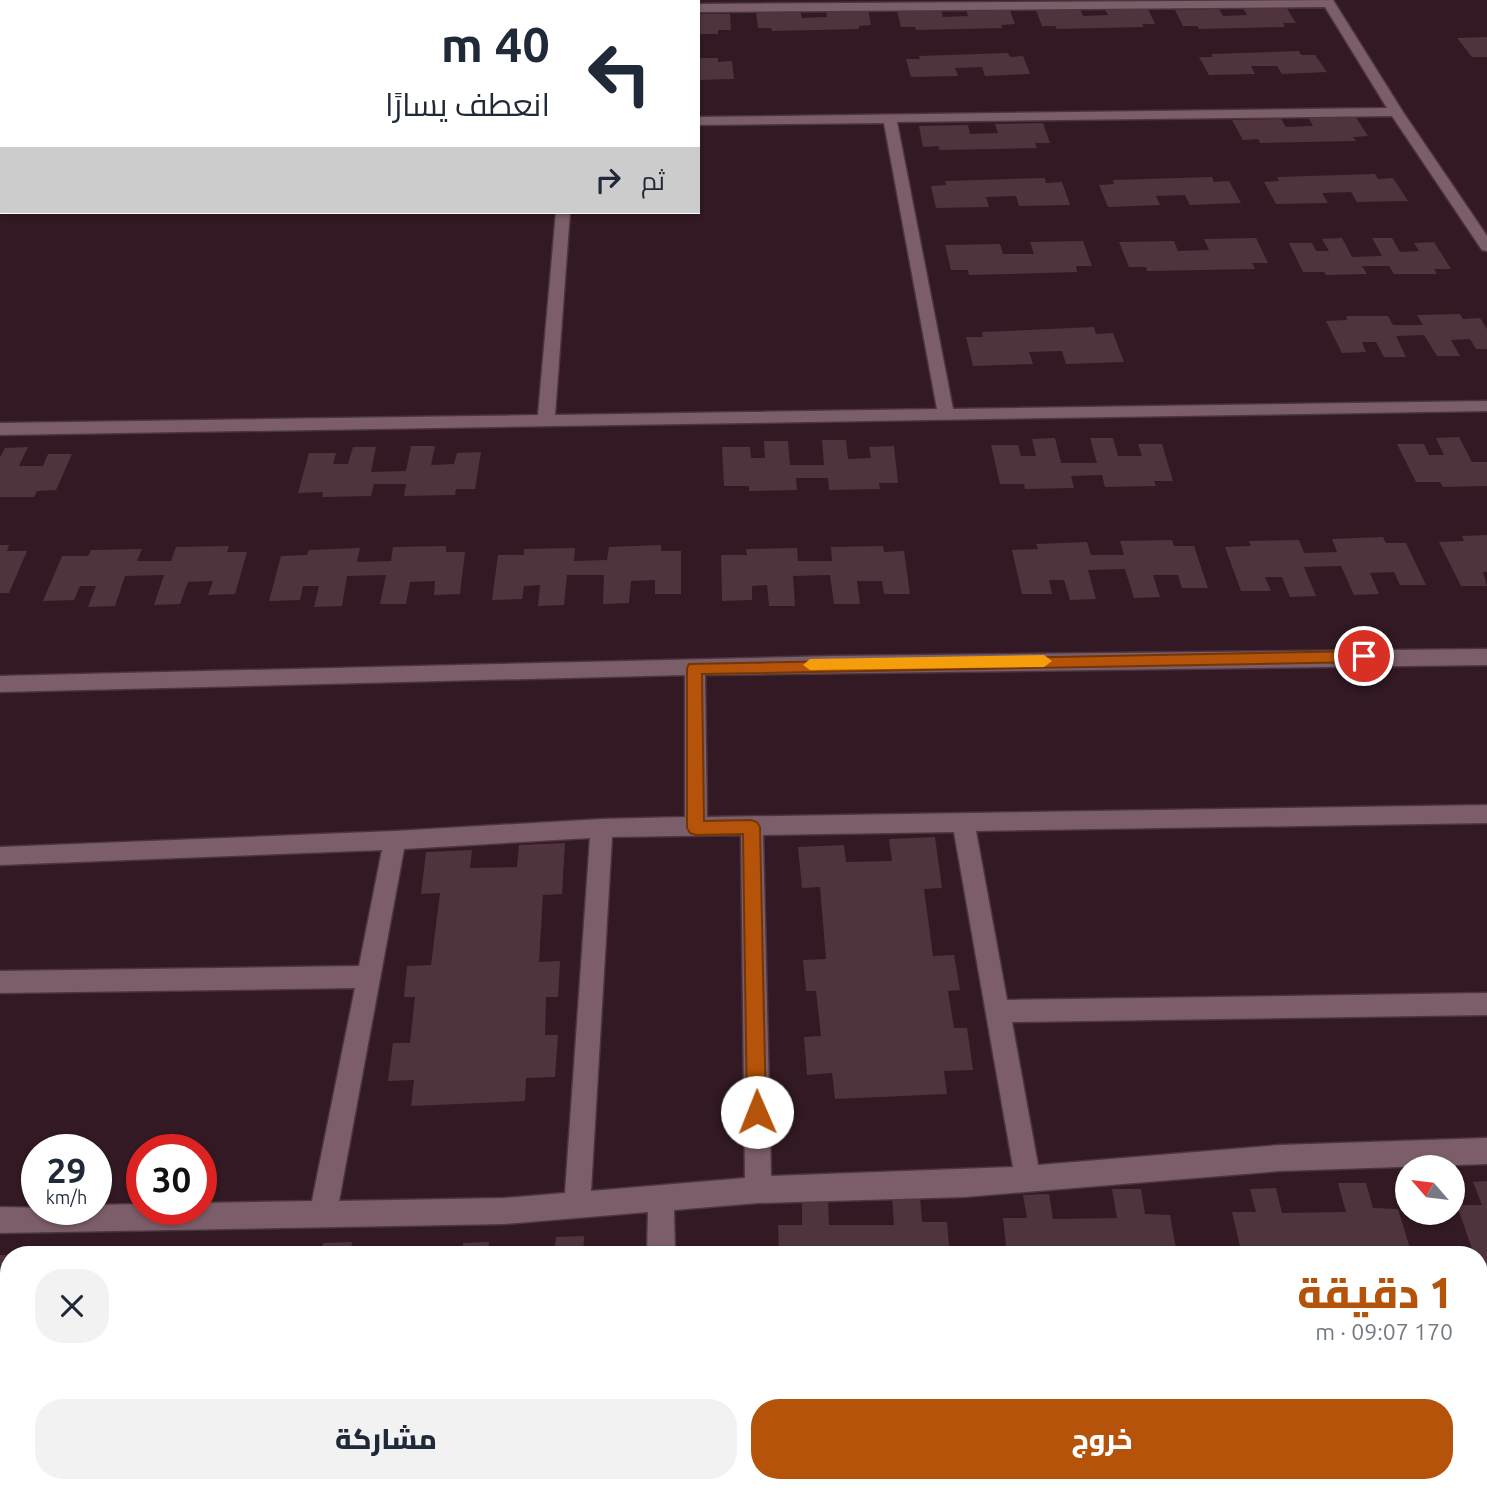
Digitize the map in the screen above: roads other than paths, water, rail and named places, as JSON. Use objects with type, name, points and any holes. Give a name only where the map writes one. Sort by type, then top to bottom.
[{"type":"street","points":[[700,8],[1328,2],[1396,112],[1487,247]]},
{"type":"street","points":[[700,121],[1396,112]]},
{"type":"street","points":[[890,119],[946,414]]},
{"type":"street","points":[[546,420],[563,214]]},
{"type":"street","points":[[0,429],[1487,406]]},
{"type":"street","points":[[0,684],[1296,657],[1487,657]]},
{"type":"street","points":[[695,668],[696,828]]},
{"type":"street","points":[[0,856],[395,840],[602,828],[1487,814]]},
{"type":"street","points":[[963,823],[1028,1179]]},
{"type":"street","points":[[751,827],[758,1190]]},
{"type":"street","points":[[577,1206],[602,828]]},
{"type":"street","points":[[323,1214],[395,840]]},
{"type":"street","points":[[0,982],[368,977]]},
{"type":"street","points":[[998,1011],[1487,1004]]},
{"type":"street","points":[[0,1220],[577,1206],[758,1190],[964,1184],[1280,1158],[1487,1151]]},
{"type":"street","points":[[660,1198],[661,1246]]}]
